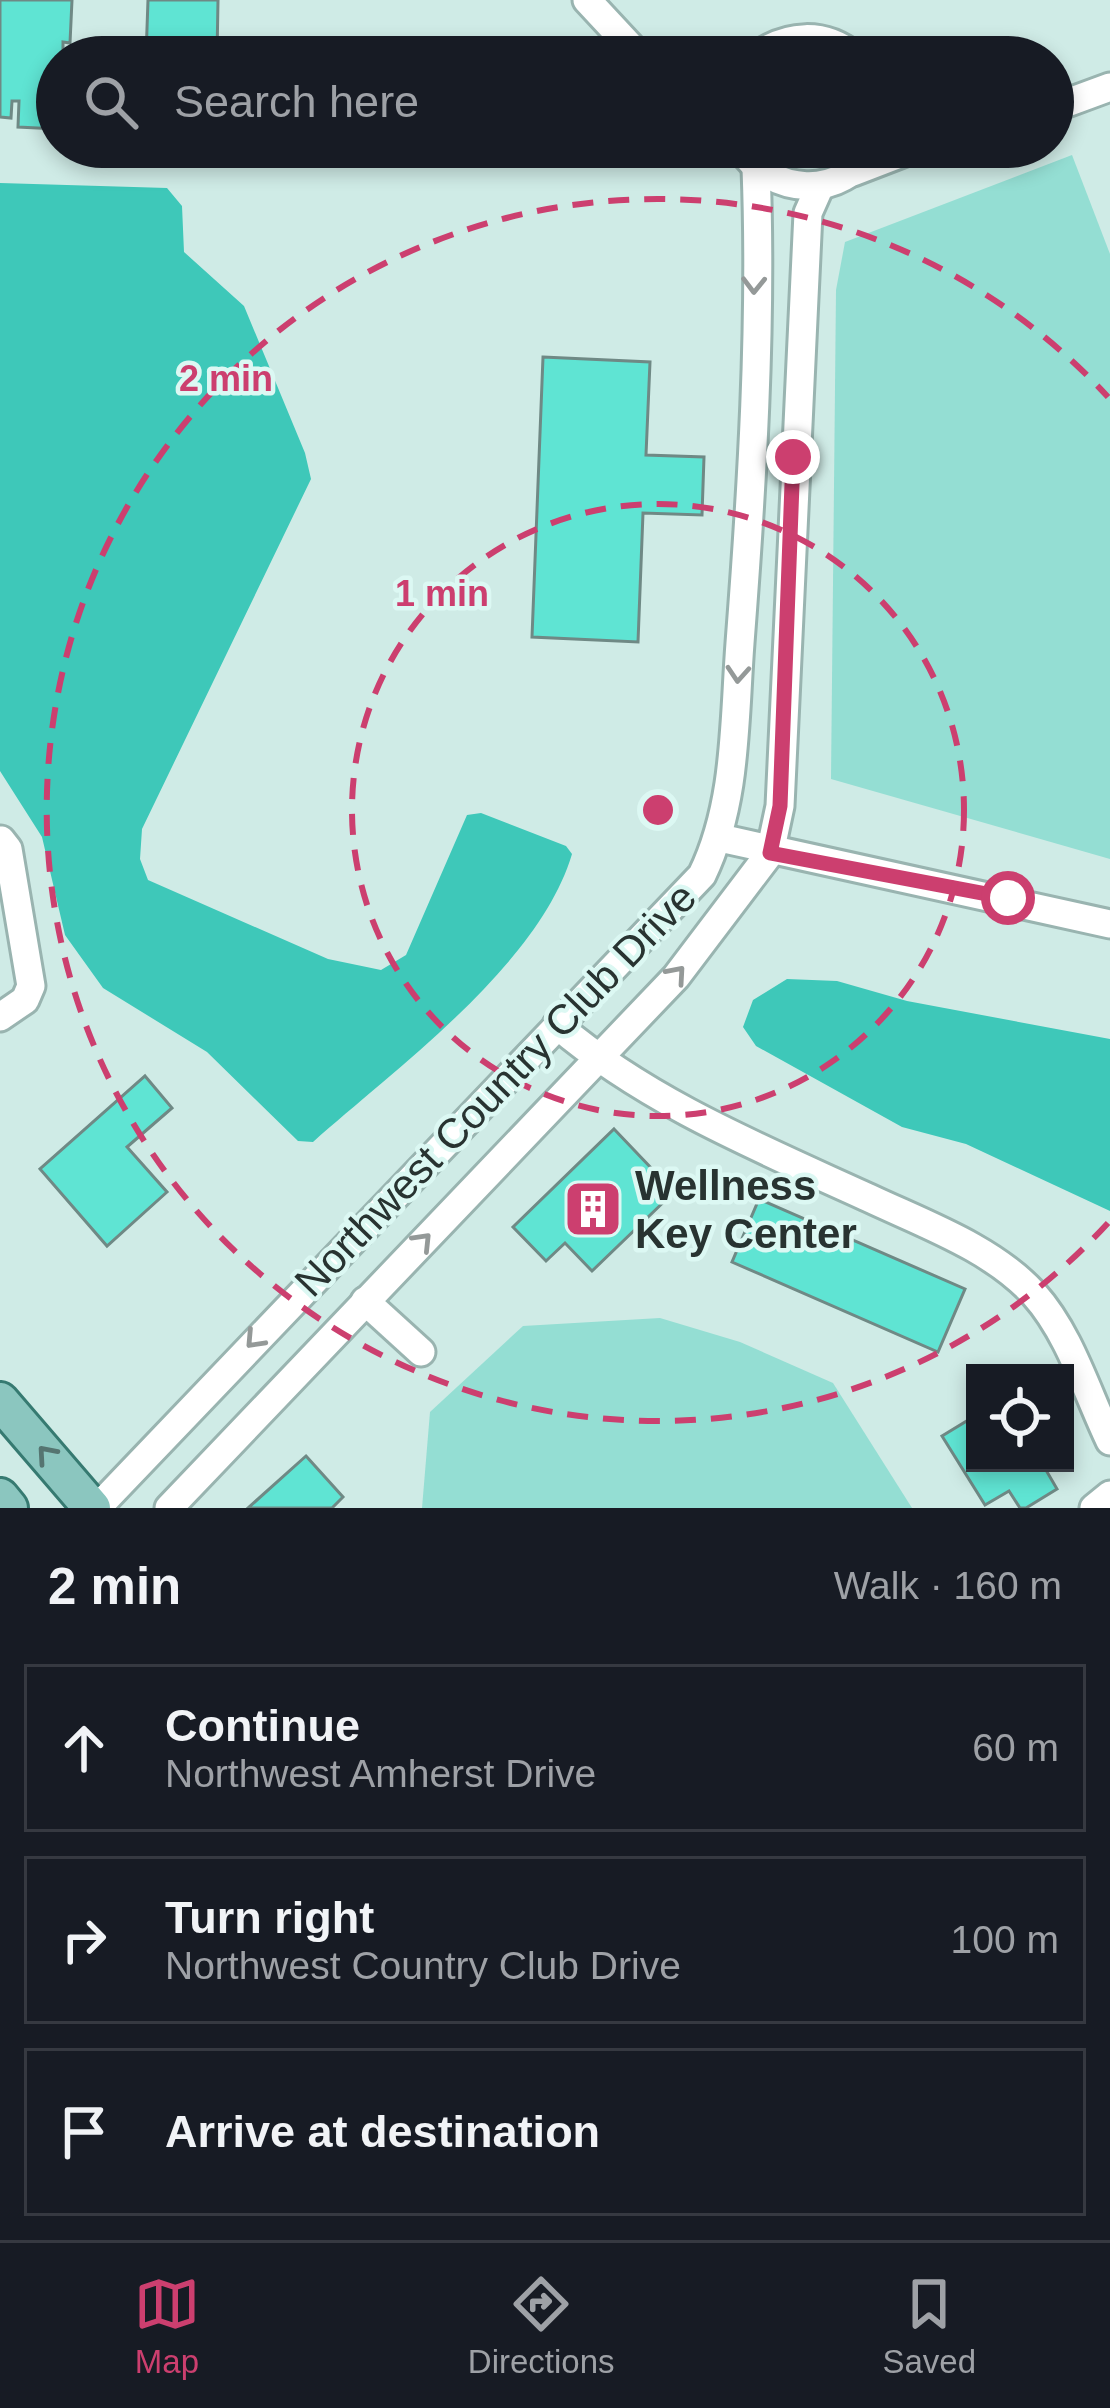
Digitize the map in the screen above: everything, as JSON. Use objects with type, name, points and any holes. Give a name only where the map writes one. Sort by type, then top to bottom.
[{"type":"main road","points":[[0,1401],[94,1508]]},
{"type":"main road","points":[[0,1498],[9,1508]]},
{"type":"street","points":[[587,0],[620,36]]},
{"type":"street","points":[[1074,100],[1110,86]]},
{"type":"street","name":"Northwest Country Club Drive","points":[[94,1508],[702,875],[719,838],[729,794],[748,542],[748,168]]},
{"type":"street","points":[[765,168],[797,187],[820,186],[865,168]]},
{"type":"street","points":[[849,174],[854,168]]},
{"type":"street","name":"Northwest Country Club Drive","points":[[169,1508],[676,976],[770,853],[780,806],[808,213],[820,186]]},
{"type":"street","points":[[719,838],[770,853],[1008,898],[1110,924]]},
{"type":"street","points":[[0,1017],[25,1000],[31,986],[8,849],[1,840]]},
{"type":"street","points":[[557,1025],[597,1060],[740,1138],[995,1262],[1035,1294],[1063,1338],[1110,1441]]},
{"type":"street","points":[[365,1301],[421,1352]]},
{"type":"street","points":[[1094,1508],[1110,1495]]},
{"type":"shaded area","points":[[1074,160],[1110,254],[1110,859],[831,779],[836,290],[845,242],[1038,168],[1074,168]]},
{"type":"shaded area","points":[[0,183],[167,188],[182,206],[184,252],[244,306],[305,453],[311,479],[142,829],[140,859],[148,880],[328,959],[381,970],[406,955],[467,815],[481,813],[566,846],[572,854],[555,895],[498,974],[462,1012],[313,1142],[298,1141],[207,1052],[103,988],[65,935],[42,837],[0,771]]},
{"type":"shaded area","points":[[787,979],[837,981],[907,1001],[1110,1039],[1110,1211],[966,1144],[902,1127],[756,1046],[743,1027],[753,1000]]},
{"type":"shaded area","points":[[660,1318],[740,1342],[833,1383],[912,1508],[422,1508],[430,1412],[523,1326]]},
{"type":"building","points":[[0,0],[72,0],[70,36],[36,36],[36,128],[18,127],[19,101],[12,101],[11,118],[0,117]]},
{"type":"building","points":[[148,0],[218,0],[217,36],[147,36]]},
{"type":"building","points":[[543,357],[650,362],[646,455],[704,457],[702,515],[643,513],[638,642],[532,637]]},
{"type":"building","points":[[145,1076],[172,1108],[127,1147],[167,1192],[107,1246],[40,1169]]},
{"type":"building","name":"Wellness Key Center","points":[[614,1129],[674,1192],[592,1271],[565,1243],[546,1261],[513,1227]]},
{"type":"building","points":[[759,1199],[965,1289],[938,1352],[732,1262]]},
{"type":"building","points":[[966,1421],[966,1472],[1047,1472],[1057,1489],[1026,1508],[1020,1508],[1009,1491],[985,1505],[942,1436]]},
{"type":"building","points":[[306,1456],[343,1497],[332,1508],[248,1508]]},
{"type":"place","name":"Wellness Key Center","points":[[593,1209]]},
{"type":"route","points":[[793,457],[780,806],[770,853],[1008,898]]}]
